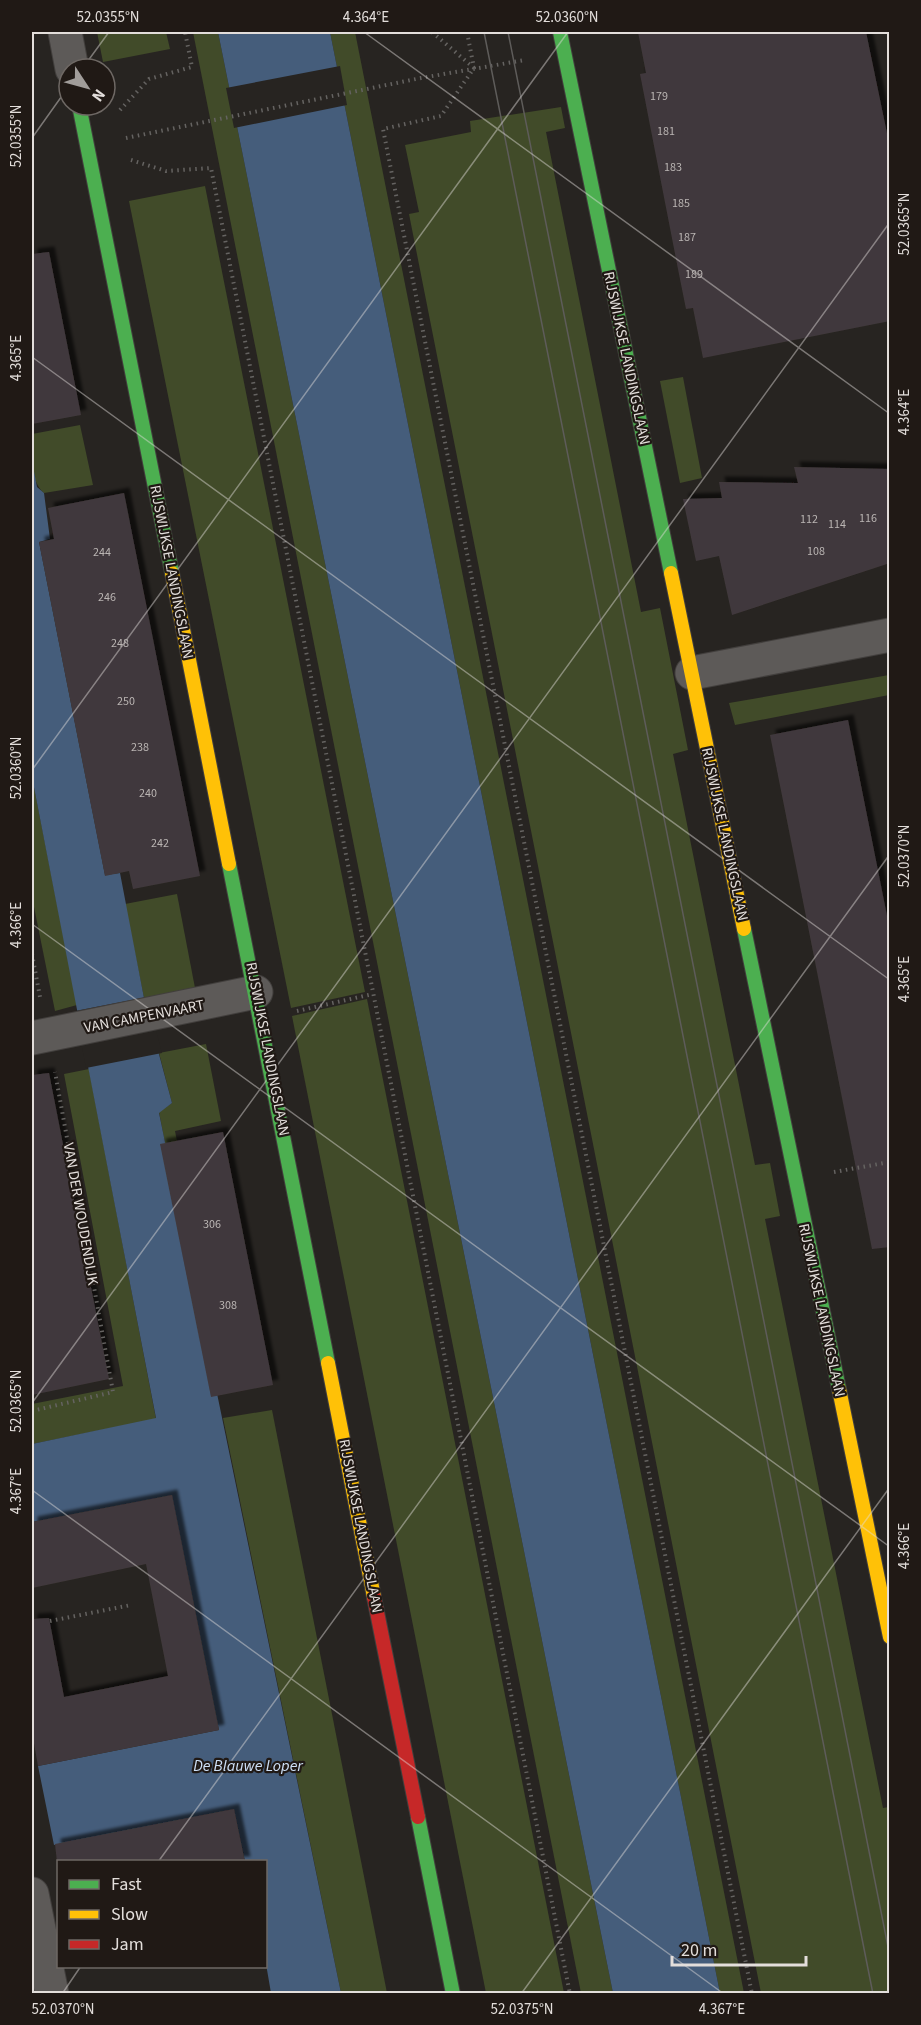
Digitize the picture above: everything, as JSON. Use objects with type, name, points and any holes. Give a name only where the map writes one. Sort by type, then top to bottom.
[{"type":"street","points":[[64,32],[69,57]]},
{"type":"street","name":"RIJSWIJKSE LANDINGSLAAN","points":[[560,32],[890,1637]]},
{"type":"street","name":"RIJSWIJKSE LANDINGSLAAN","points":[[81,117],[453,1994]]},
{"type":"street","points":[[692,674],[890,635]]},
{"type":"street","name":"VAN CAMPENVAART","points":[[47,1035],[199,1005],[259,1005]]},
{"type":"street","points":[[32,1894],[52,1994]]},
{"type":"path","points":[[185,32],[192,67],[149,78],[87,146],[166,171],[211,168],[570,1994]]},
{"type":"path","points":[[432,32],[474,68]]},
{"type":"path","points":[[468,32],[474,68],[441,116],[383,129],[752,1994]]},
{"type":"path","points":[[158,131],[564,52]]},
{"type":"path","name":"VAN DER WOUDENDIJK","points":[[32,954],[113,1392],[32,1412]]},
{"type":"path","points":[[259,1005],[373,994]]},
{"type":"path","points":[[796,1180],[890,1162]]},
{"type":"path","points":[[50,1621],[131,1605]]},
{"type":"green space","points":[[97,32],[166,32],[170,49],[117,59],[117,57],[102,57]]},
{"type":"green space","points":[[193,32],[218,32],[613,1993],[581,1993]]},
{"type":"green space","points":[[330,32],[355,32],[744,1993],[720,1993]]},
{"type":"green space","points":[[561,107],[565,128],[546,132],[641,612],[660,608],[688,750],[673,754],[755,1165],[770,1163],[780,1216],[765,1219],[883,1808],[889,1807],[889,1993],[761,1993],[409,214],[419,212],[405,145],[471,132],[470,121]]},
{"type":"green space","points":[[205,186],[365,992],[291,1008],[129,201]]},
{"type":"green space","points":[[683,377],[702,478],[680,483],[660,381]]},
{"type":"green space","points":[[80,425],[93,485],[44,493],[39,488],[34,474],[32,434]]},
{"type":"green space","points":[[889,675],[889,695],[735,725],[729,703]]},
{"type":"green space","points":[[32,777],[77,1005],[55,1011],[32,897]]},
{"type":"green space","points":[[177,894],[195,988],[144,998],[125,904]]},
{"type":"green space","points":[[367,999],[564,1993],[486,1993],[292,1016]]},
{"type":"green space","points":[[206,1044],[221,1121],[175,1131],[177,1141],[165,1143],[159,1112],[172,1103],[159,1053]]},
{"type":"green space","points":[[89,1069],[156,1419],[32,1444],[32,1404],[123,1386],[64,1074]]},
{"type":"green space","points":[[272,1410],[387,1993],[341,1993],[223,1418]]},
{"type":"water","points":[[218,32],[330,32],[720,1993],[613,1993]]},
{"type":"water","name":"De Blauwe Loper","points":[[32,461],[37,487],[44,493],[50,539],[39,542],[105,875],[120,873],[144,998],[172,1103],[159,1113],[341,1993],[271,1993],[267,1968],[267,1860],[245,1860],[234,1809],[54,1845],[38,1766],[219,1730],[172,1495],[32,1522],[32,1444],[156,1418],[32,777]]},
{"type":"pier","points":[[340,66],[347,105],[234,128],[226,88]]},
{"type":"pier","points":[[147,997],[162,1053],[86,1068],[75,1011]]},
{"type":"building","points":[[638,32],[866,32],[890,148],[890,321],[703,358],[693,308],[686,309],[678,269],[640,74],[646,73]]},
{"type":"building","points":[[49,252],[81,415],[32,424],[32,254]]},
{"type":"building","points":[[794,467],[890,469],[890,563],[732,615],[719,556],[696,561],[683,499],[722,498],[719,482],[798,483]]},
{"type":"building","points":[[124,493],[200,876],[133,889],[129,871],[105,876],[39,542],[54,539],[48,508]]},
{"type":"building","points":[[848,720],[890,931],[890,1247],[872,1249],[770,735]]},
{"type":"building","points":[[49,1073],[109,1379],[32,1395],[32,1075]]},
{"type":"building","points":[[223,1132],[273,1385],[211,1397],[160,1144]]},
{"type":"building","points":[[172,1495],[219,1730],[38,1766],[32,1732],[32,1619],[49,1618],[64,1697],[168,1676],[146,1564],[32,1588],[32,1522]]},
{"type":"building","points":[[234,1809],[245,1860],[57,1860],[57,1862],[55,1844]]},
{"type":"tram line","points":[[484,32],[873,1994]]},
{"type":"tram line","points":[[508,32],[890,1957]]},
{"type":"traffic: fast","points":[[560,32],[671,573]]},
{"type":"traffic: fast","points":[[81,117],[172,573]]},
{"type":"traffic: fast","points":[[229,864],[328,1363]]},
{"type":"traffic: fast","points":[[744,929],[839,1389]]},
{"type":"traffic: fast","points":[[418,1817],[453,1994]]},
{"type":"traffic: slow","points":[[172,573],[229,864]]},
{"type":"traffic: slow","points":[[671,573],[744,929]]},
{"type":"traffic: slow","points":[[328,1363],[374,1597]]},
{"type":"traffic: slow","points":[[839,1389],[890,1637]]},
{"type":"traffic: jam","points":[[374,1597],[418,1817]]}]
